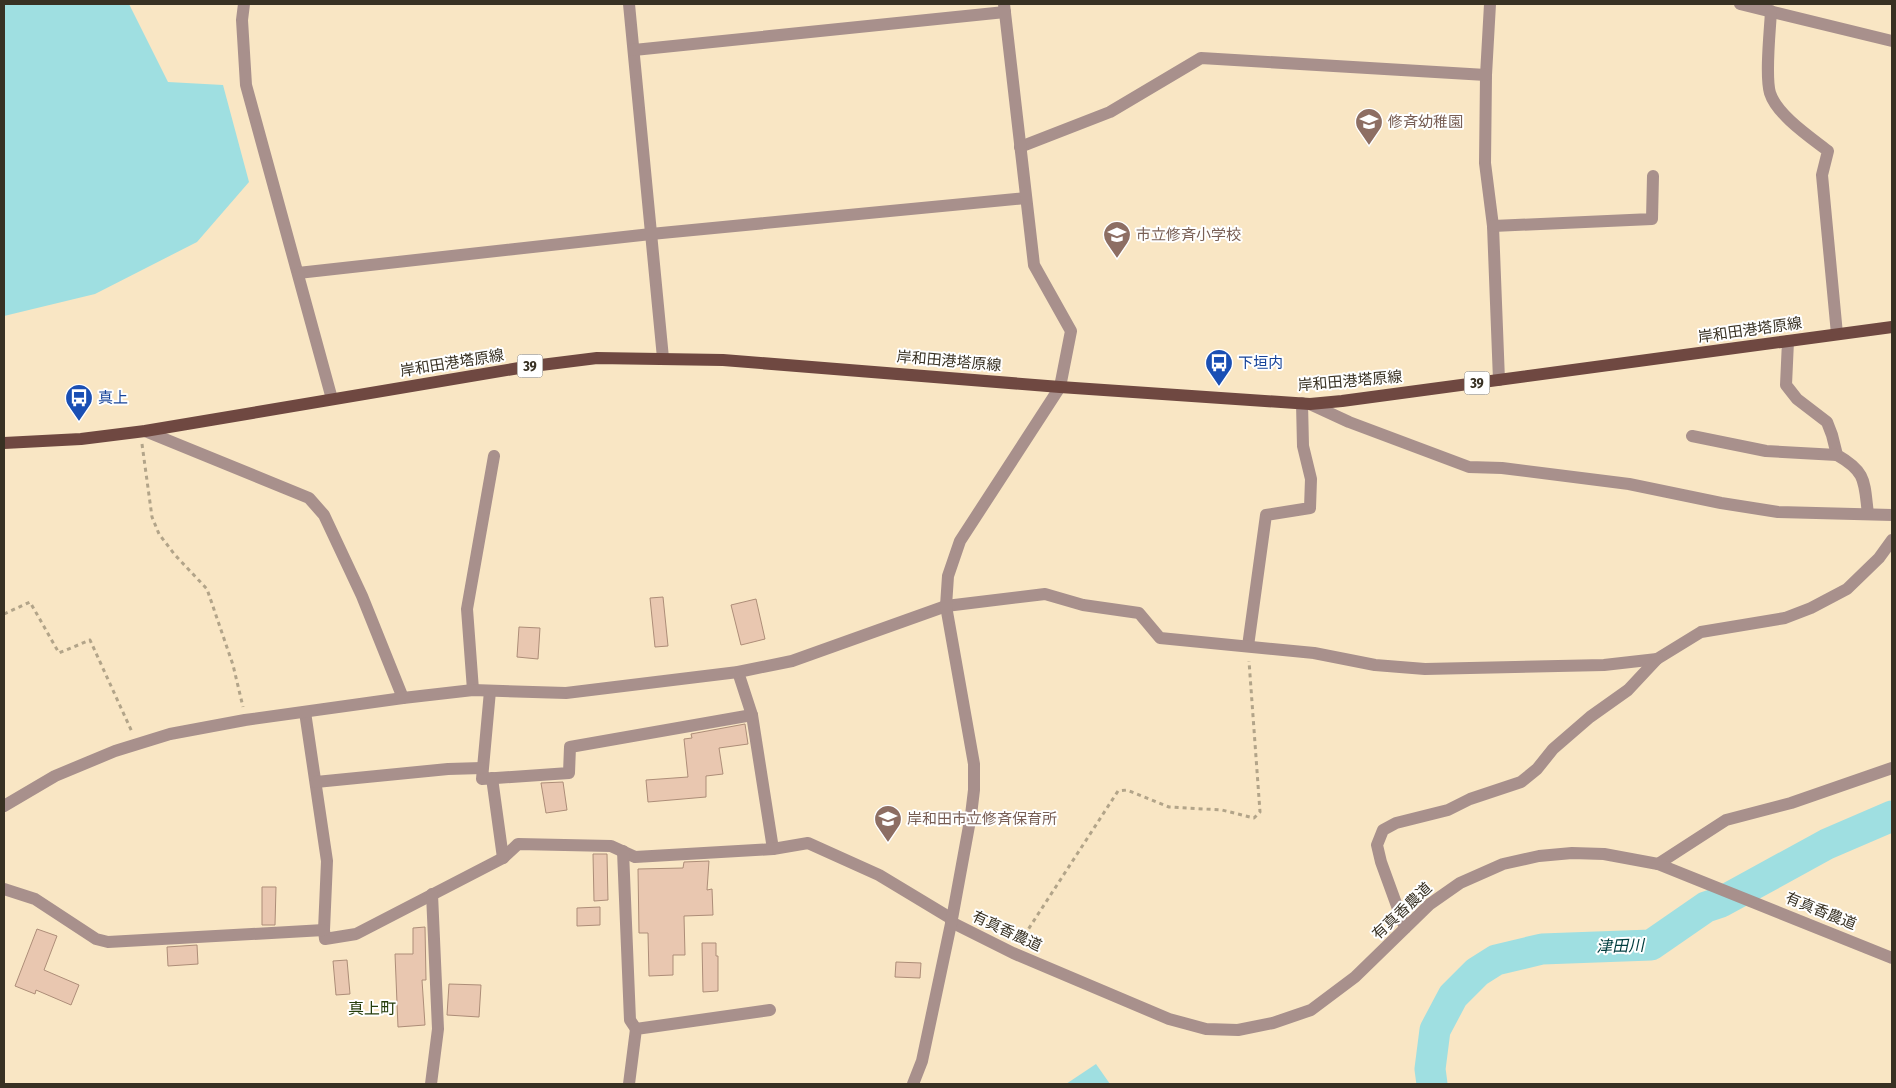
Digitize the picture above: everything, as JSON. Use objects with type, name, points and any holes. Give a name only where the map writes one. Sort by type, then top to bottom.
[{"type":"main road","name":"岸和田港塔原線","points":[[4,443],[143,432],[332,399],[598,358],[723,360],[1060,387],[1306,403],[1498,380],[1892,327]]},
{"type":"street","points":[[244,4],[242,20],[246,85],[332,399]]},
{"type":"street","points":[[629,4],[663,358]]},
{"type":"street","points":[[1490,4],[1486,75],[1485,163],[1493,226],[1498,380]]},
{"type":"street","points":[[1740,4],[1892,41]]},
{"type":"street","points":[[634,50],[1004,8],[1034,265],[1071,331],[1060,387],[960,541],[948,576],[946,606],[974,764],[974,790],[951,920],[922,1061],[913,1084]]},
{"type":"street","points":[[1771,11],[1770,94],[1779,109],[1828,151],[1822,175],[1837,334]]},
{"type":"street","points":[[1020,148],[1110,112],[1201,58],[1486,75]]},
{"type":"street","points":[[1493,226],[1652,219],[1653,176]]},
{"type":"street","points":[[298,273],[651,234],[1026,198]]},
{"type":"street","points":[[1788,341],[1786,385],[1798,399],[1827,422],[1832,434],[1836,455]]},
{"type":"street","points":[[1248,646],[1266,515],[1310,508],[1311,479],[1303,446],[1306,403],[1349,422],[1469,467],[1502,468],[1629,484],[1721,503],[1778,512],[1892,515]]},
{"type":"street","points":[[143,432],[309,498],[324,515],[362,596],[403,698]]},
{"type":"street","points":[[1692,436],[1766,450],[1836,455],[1853,464],[1863,480],[1868,514]]},
{"type":"street","points":[[473,690],[467,609],[494,456]]},
{"type":"street","points":[[1406,928],[1381,862],[1378,844],[1383,830],[1396,822],[1448,810],[1470,799],[1521,782],[1537,769],[1560,743],[1590,717],[1628,690],[1657,658],[1701,632],[1785,618],[1811,608],[1847,589],[1878,558],[1892,540]]},
{"type":"street","points":[[4,806],[55,776],[115,751],[170,734],[245,720],[473,690],[566,693],[738,672],[792,662],[946,606],[1045,594],[1083,605],[1139,614],[1160,638],[1314,653],[1375,665],[1425,669],[1604,664],[1657,658]]},
{"type":"street","points":[[738,672],[752,715],[773,848]]},
{"type":"street","points":[[490,691],[482,778],[568,773],[570,747],[752,715]]},
{"type":"street","points":[[4,889],[35,899],[96,938],[108,942],[324,930],[328,862],[306,712]]},
{"type":"street","points":[[316,782],[448,769],[482,768]]},
{"type":"street","points":[[1658,864],[1726,820],[1791,803],[1892,768]]},
{"type":"street","points":[[492,778],[503,858]]},
{"type":"street","name":"有真香農道","points":[[324,930],[325,939],[356,934],[503,858],[518,844],[612,846],[635,857],[773,848],[808,843],[878,875],[951,920],[1013,953],[1169,1019],[1206,1029],[1238,1030],[1274,1023],[1311,1010],[1356,978],[1430,904],[1460,883],[1503,864],[1540,856],[1572,853],[1604,854],[1658,864],[1892,958]]},
{"type":"street","points":[[623,852],[630,1020],[636,1029],[629,1084]]},
{"type":"street","points":[[431,1084],[438,1029],[432,894]]},
{"type":"street","points":[[636,1029],[770,1010]]},
{"type":"path","points":[[143,432],[152,517],[159,534],[207,589],[233,666],[245,720]]},
{"type":"path","points":[[4,614],[30,602],[59,654],[90,640],[138,744]]},
{"type":"path","points":[[1013,953],[1118,791],[1126,790],[1168,807],[1222,810],[1254,818],[1260,812],[1248,646]]},
{"type":"water","points":[[4,4],[129,4],[168,82],[223,85],[249,182],[197,242],[95,294],[4,316]]},
{"type":"water","points":[[1096,1064],[1110,1084],[1066,1084]]},
{"type":"building","points":[[663,597],[668,646],[655,647],[650,598]]},
{"type":"building","points":[[756,599],[765,639],[741,645],[731,605]]},
{"type":"building","points":[[519,627],[540,628],[538,659],[517,657]]},
{"type":"building","points":[[745,724],[748,744],[719,748],[723,774],[706,776],[706,797],[648,802],[646,780],[688,777],[684,739],[692,738],[691,734]]},
{"type":"building","points":[[563,782],[567,810],[546,813],[541,783]]},
{"type":"building","points":[[593,854],[607,854],[608,900],[594,901]]},
{"type":"building","points":[[709,861],[707,890],[712,889],[713,915],[684,916],[685,955],[673,955],[673,975],[649,976],[648,933],[639,933],[638,869],[683,868],[684,862]]},
{"type":"building","points":[[262,887],[276,887],[275,925],[262,925]]},
{"type":"building","points":[[600,907],[600,925],[577,926],[577,908]]},
{"type":"building","points":[[425,927],[426,980],[422,980],[425,1025],[398,1027],[395,954],[413,954],[413,928]]},
{"type":"building","points":[[37,929],[57,936],[44,970],[79,985],[71,1005],[36,990],[35,994],[15,986]]},
{"type":"building","points":[[702,943],[716,943],[718,991],[703,992]]},
{"type":"building","points":[[197,945],[198,964],[168,966],[167,947]]},
{"type":"building","points":[[347,960],[350,994],[336,995],[333,961]]},
{"type":"building","points":[[896,962],[921,963],[920,978],[895,977]]},
{"type":"building","points":[[449,984],[481,985],[479,1017],[447,1015]]},
{"type":"waterway","name":"津田川","points":[[1432,1084],[1430,1069],[1435,1030],[1453,996],[1477,972],[1496,960],[1542,949],[1651,945],[1706,907],[1721,902],[1827,844],[1892,816]]},
{"type":"place","name":"修斉幼稚園","points":[[1369,146]]},
{"type":"place","name":"市立修斉小学校","points":[[1117,259]]},
{"type":"place","name":"下垣内","points":[[1219,387]]},
{"type":"place","name":"真上","points":[[79,422]]},
{"type":"place","name":"岸和田市立修斉保育所","points":[[888,843]]},
{"type":"district","name":"真上町","points":[[372,1008]]}]
